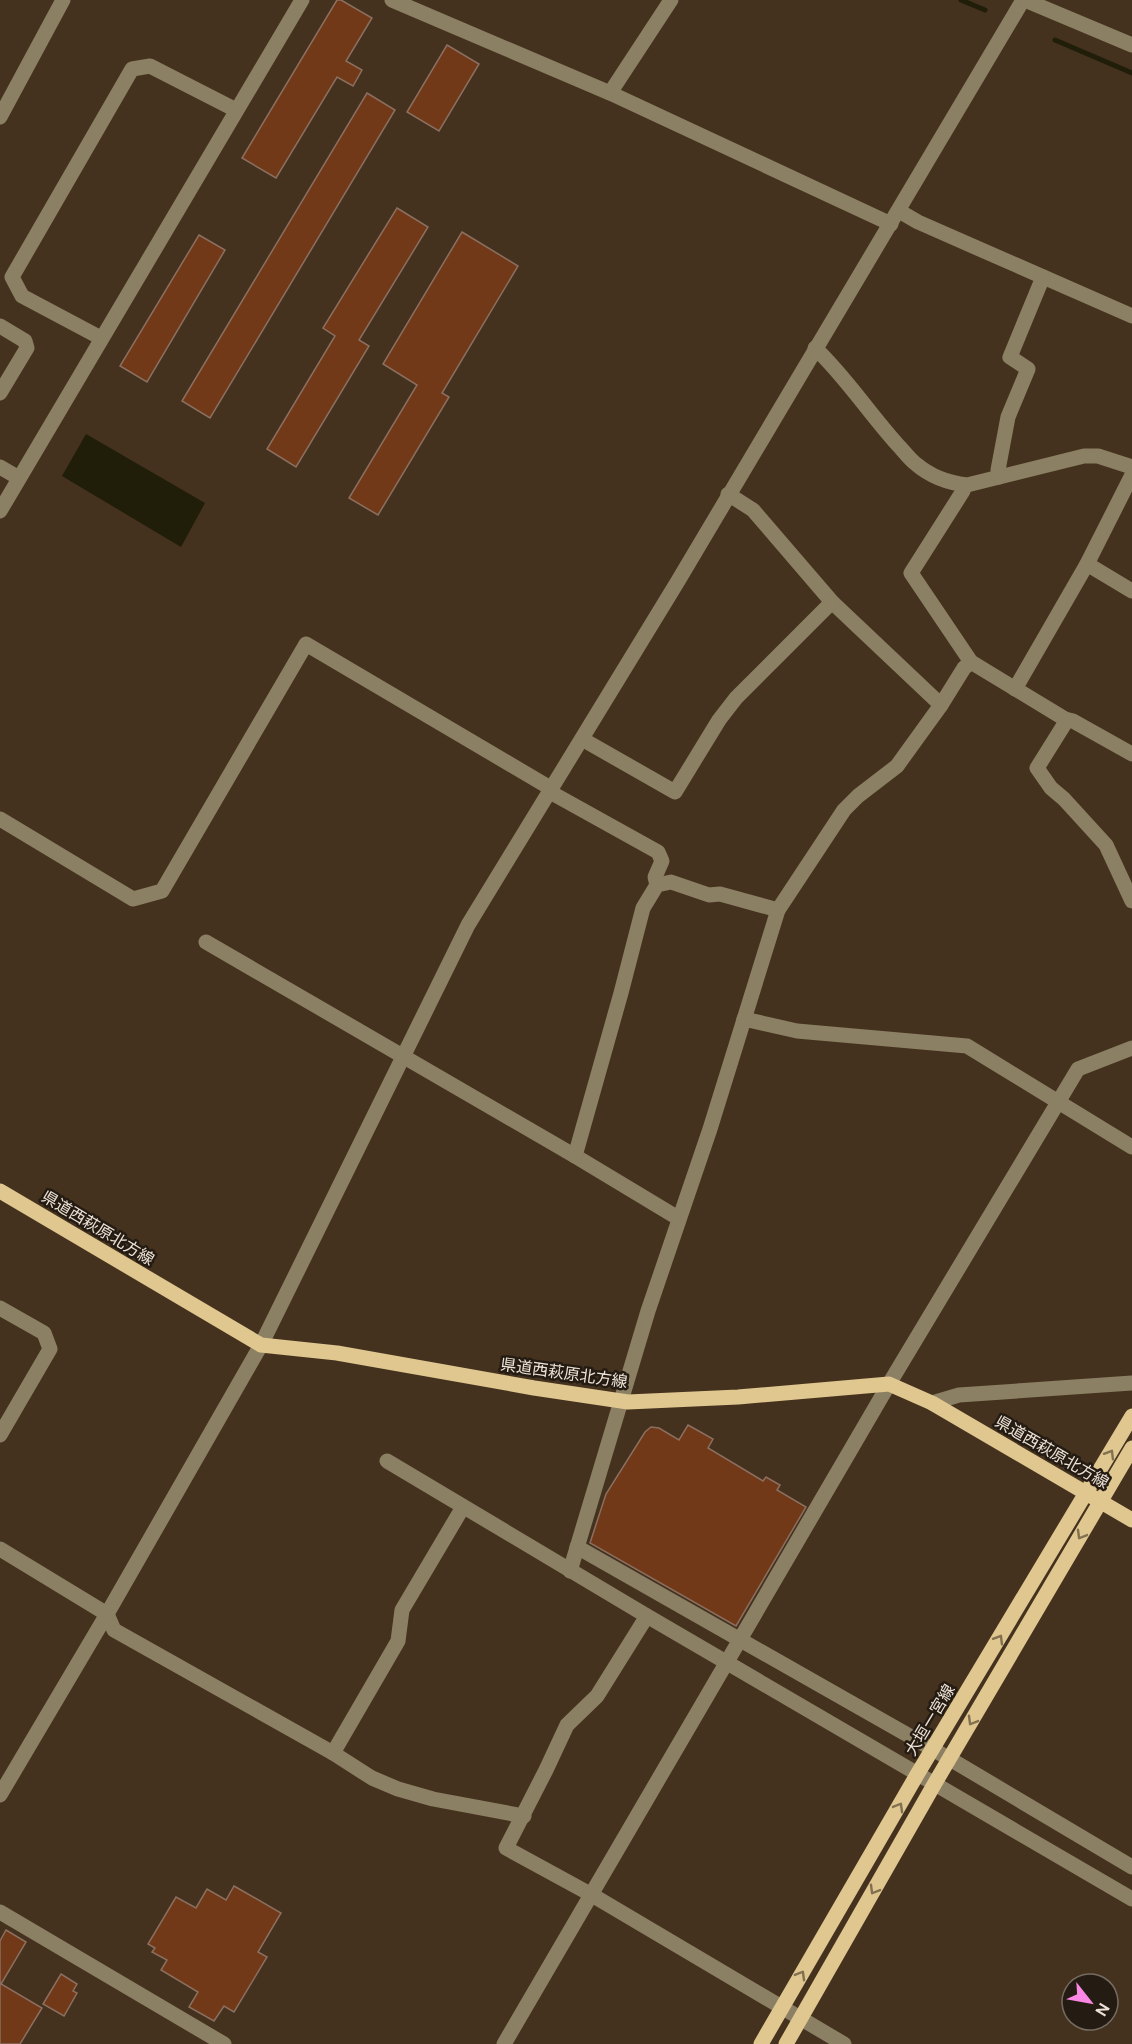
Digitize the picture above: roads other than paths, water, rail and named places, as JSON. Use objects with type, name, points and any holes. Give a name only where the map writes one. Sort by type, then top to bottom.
[{"type":"main road","name":"県道西萩原北方線","points":[[0,1191],[261,1345],[337,1353],[621,1401],[738,1397],[889,1384],[932,1403],[1132,1520]]},
{"type":"main road","name":"大垣一宮線","points":[[761,2044],[918,1773],[1132,1416]]},
{"type":"main road","points":[[786,2044],[935,1783],[1132,1448]]},
{"type":"street","points":[[1,111],[63,0]]},
{"type":"street","points":[[0,511],[302,0]]},
{"type":"street","points":[[392,0],[895,218],[918,222],[1132,316]]},
{"type":"street","points":[[610,93],[671,0]]},
{"type":"street","points":[[0,1795],[261,1345],[468,925],[551,791],[1024,0],[1132,45]]},
{"type":"street","points":[[101,338],[22,296],[12,278],[132,69],[150,66],[236,110]]},
{"type":"street","points":[[999,477],[998,470],[1008,417],[1028,369],[1010,357],[1043,277]]},
{"type":"street","points":[[0,326],[25,341],[27,348],[0,393]]},
{"type":"street","points":[[815,348],[916,465],[936,477],[963,485],[1084,456],[1098,456],[1132,467]]},
{"type":"street","points":[[0,467],[19,478]]},
{"type":"street","points":[[1016,689],[1087,564],[1132,475]]},
{"type":"street","points":[[963,485],[963,491],[911,573],[971,662],[1067,720],[1073,721],[1132,754]]},
{"type":"street","points":[[728,494],[753,510],[832,602],[941,705]]},
{"type":"street","points":[[1087,564],[1132,591]]},
{"type":"street","points":[[582,739],[675,792],[719,720],[736,698],[832,602]]},
{"type":"street","points":[[0,819],[133,898],[162,891],[306,645],[658,852],[662,861],[655,877],[657,885],[643,908],[575,1156]]},
{"type":"street","points":[[570,1571],[678,1218],[710,1129],[778,910],[844,810],[858,796],[897,766],[941,705],[964,668],[971,662]]},
{"type":"street","points":[[1067,720],[1037,768],[1051,788],[1106,845],[1127,875],[1132,901]]},
{"type":"street","points":[[657,885],[671,882],[709,895],[720,894],[778,910]]},
{"type":"street","points":[[206,942],[678,1218]]},
{"type":"street","points":[[744,1019],[797,1031],[967,1046],[1132,1147]]},
{"type":"street","points":[[504,2044],[738,1640],[1078,1069],[1132,1048]]},
{"type":"street","points":[[0,1308],[44,1333],[50,1349],[0,1435]]},
{"type":"street","points":[[932,1403],[959,1395],[1132,1383]]},
{"type":"street","points":[[387,1461],[570,1571],[1132,1899]]},
{"type":"street","points":[[333,1753],[398,1641],[402,1610],[464,1507]]},
{"type":"street","points":[[578,1546],[738,1640],[934,1749],[1132,1867]]},
{"type":"street","points":[[0,1549],[107,1614],[114,1630],[333,1753],[372,1778],[398,1789],[524,1816]]},
{"type":"street","points":[[647,1616],[597,1696],[567,1725],[524,1816],[506,1848],[592,1895],[844,2044]]},
{"type":"street","points":[[0,1912],[224,2044]]},
{"type":"waterway","points":[[961,0],[985,10]]},
{"type":"waterway","points":[[1055,40],[1132,73]]}]
